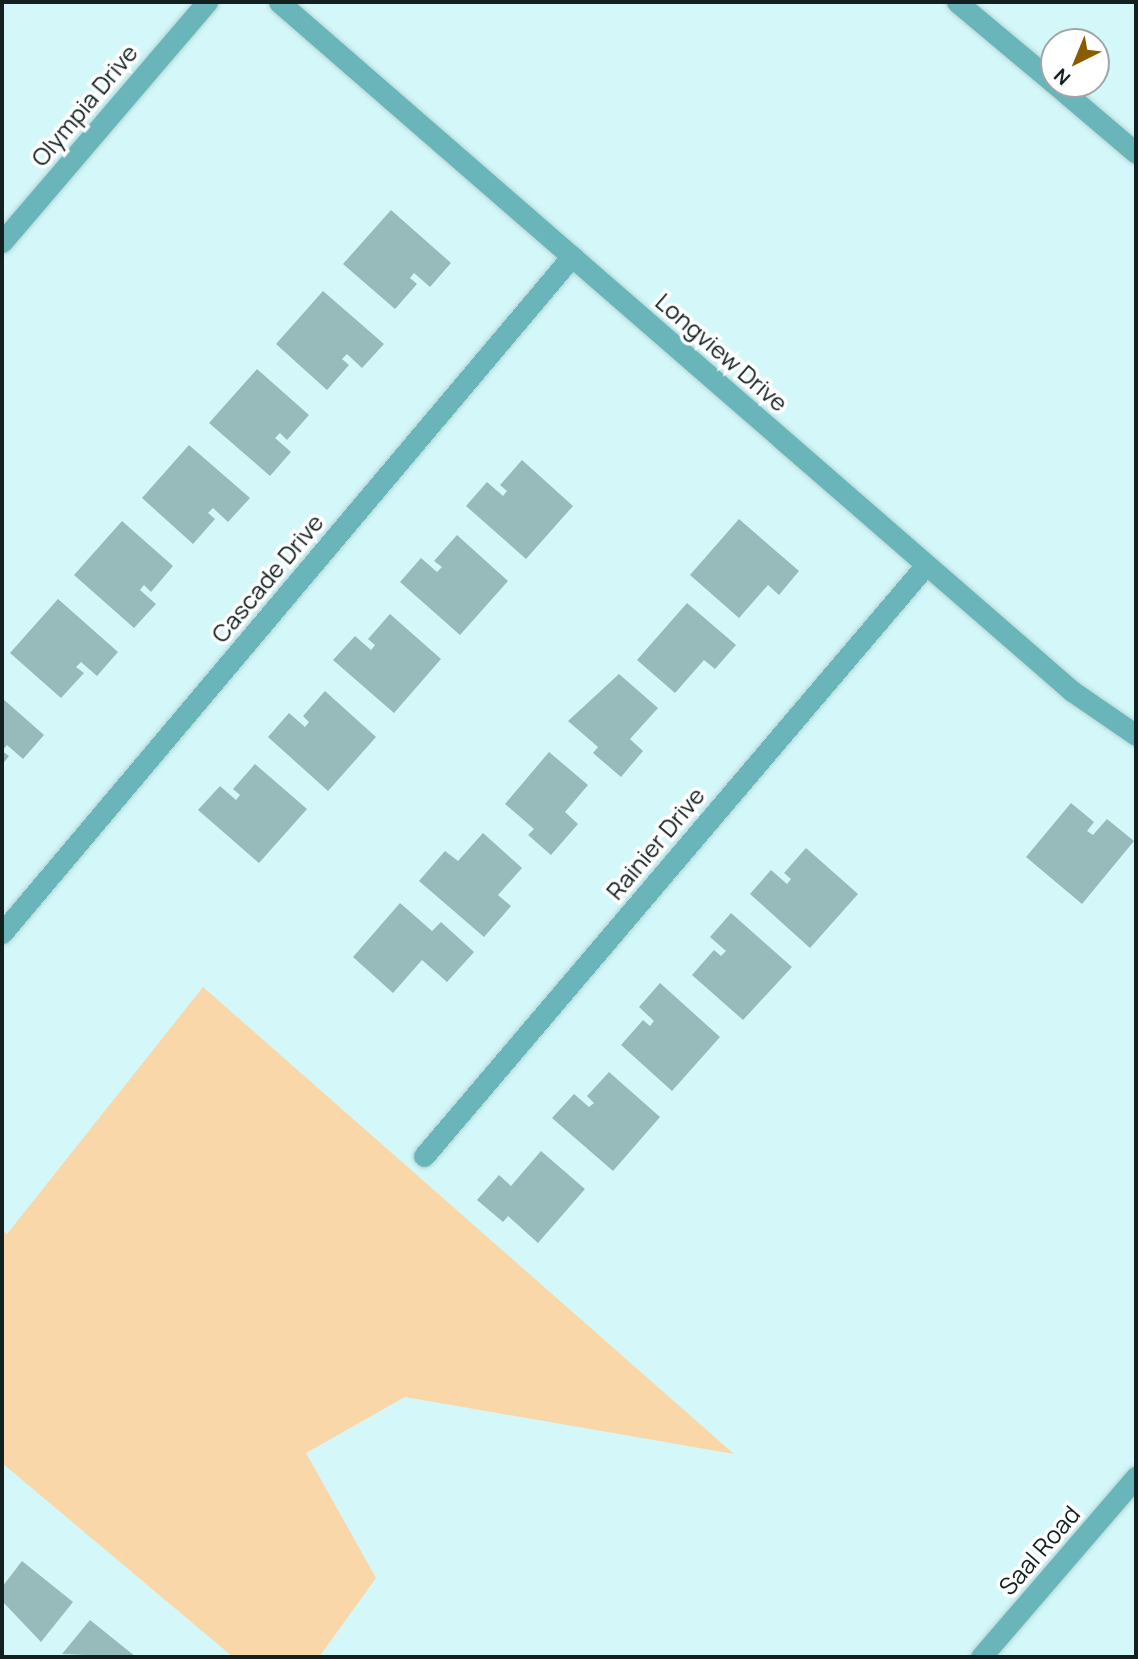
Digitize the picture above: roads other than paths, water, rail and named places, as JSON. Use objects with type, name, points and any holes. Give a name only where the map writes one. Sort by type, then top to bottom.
[{"type":"street","name":"Olympia Drive","points":[[2,242],[207,2]]},
{"type":"street","name":"Longview Drive","points":[[279,2],[1072,691],[1136,735]]},
{"type":"street","points":[[957,2],[1040,72]]},
{"type":"street","points":[[1071,98],[1136,153]]},
{"type":"street","name":"Cascade Drive","points":[[2,933],[572,256]]},
{"type":"street","name":"Rainier Drive","points":[[424,1156],[926,565]]},
{"type":"street","name":"Saal Road","points":[[981,1657],[1136,1477]]}]
